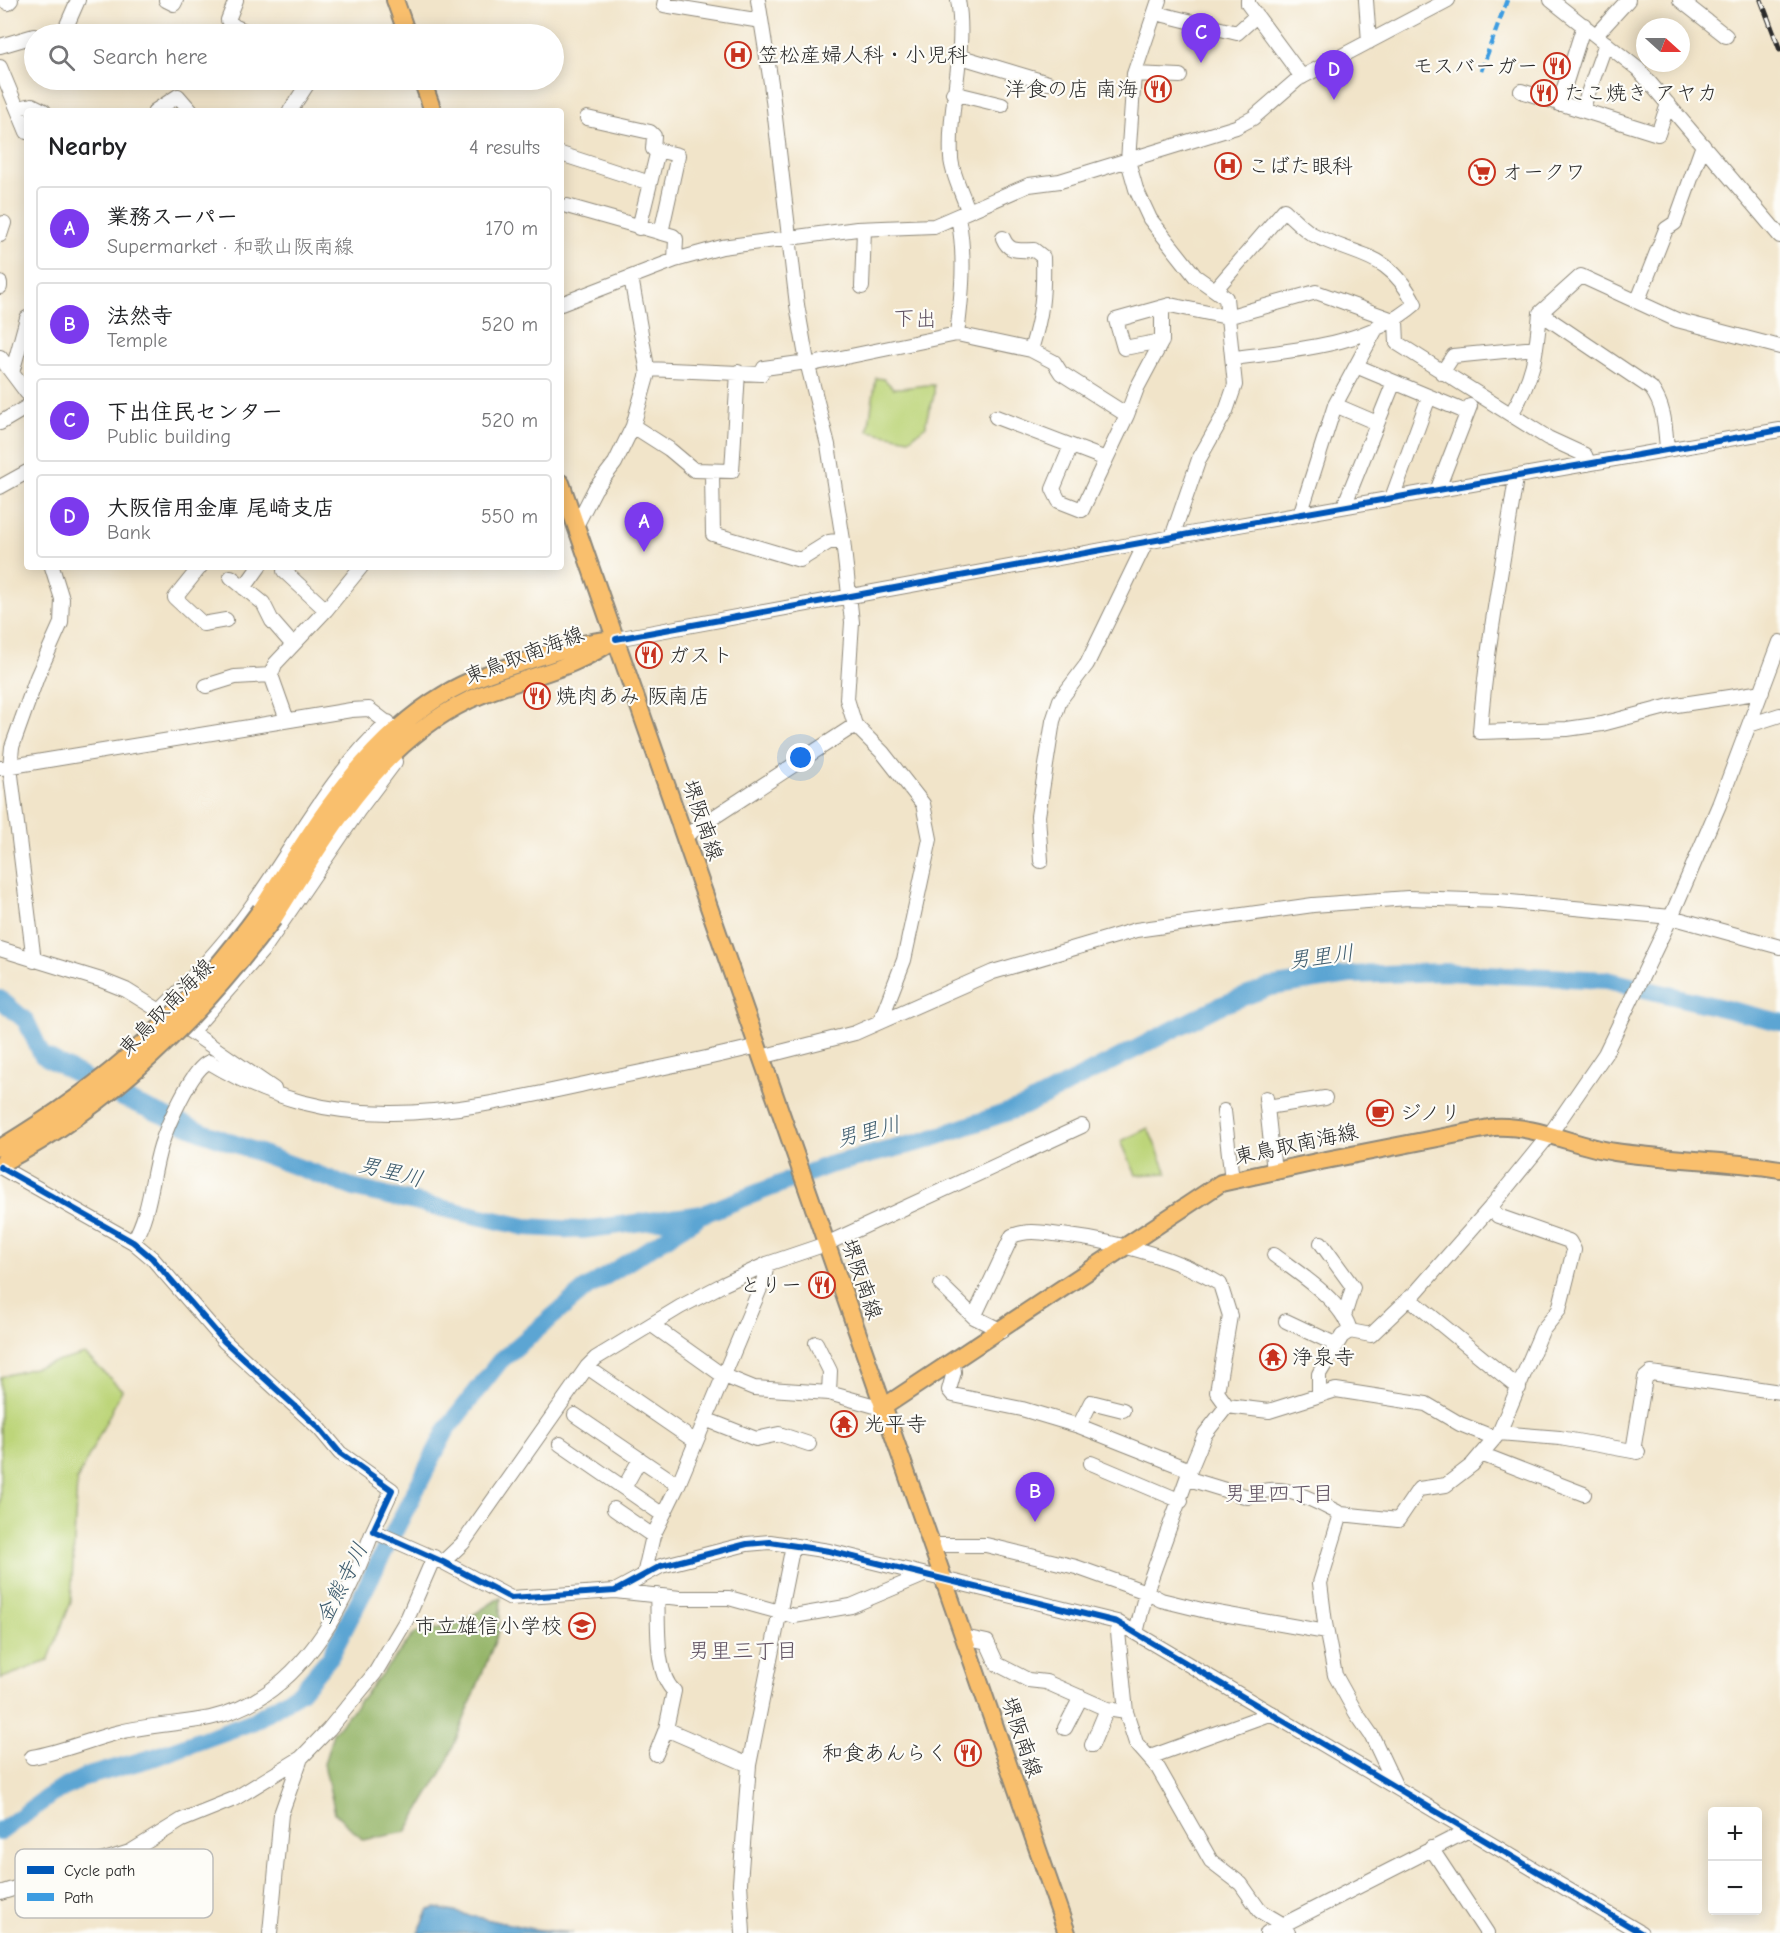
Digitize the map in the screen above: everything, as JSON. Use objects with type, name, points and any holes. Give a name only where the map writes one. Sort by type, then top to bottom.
[{"type":"main road","points":[[395,0],[403,24]]},
{"type":"main road","points":[[426,90],[432,108]]},
{"type":"main road","name":"堺阪南線","points":[[564,492],[1067,1933]]},
{"type":"main road","name":"東鳥取南海線","points":[[2,1170],[64,1126],[154,1056],[216,992],[267,914],[336,798],[392,726],[442,696],[491,672],[590,641],[616,639]]},
{"type":"main road","name":"東鳥取南海線","points":[[0,1148],[51,1117],[112,1072],[143,1045],[205,983],[267,914],[353,799],[381,767],[424,729],[449,710],[470,700],[595,655],[616,639]]},
{"type":"main road","name":"東鳥取南海線","points":[[882,1408],[1002,1331],[1215,1186],[1232,1180],[1494,1127],[1521,1128],[1615,1152],[1780,1169]]},
{"type":"street","points":[[3,0],[8,3],[11,0]]},
{"type":"street","points":[[67,24],[78,0]]},
{"type":"street","points":[[166,0],[174,4],[176,0]]},
{"type":"street","points":[[665,0],[664,5],[761,21]]},
{"type":"street","points":[[758,0],[771,84],[788,239],[807,363],[828,445],[843,540],[850,597],[847,699],[855,725],[883,753],[923,804],[930,839],[904,960],[880,1022]]},
{"type":"street","points":[[957,334],[962,293],[963,214],[951,160],[953,93],[961,27],[958,0]]},
{"type":"street","points":[[1248,0],[1256,16],[1302,77]]},
{"type":"street","points":[[1366,0],[1369,42]]},
{"type":"street","points":[[564,303],[675,260],[723,247],[864,229],[934,226],[1029,185],[1060,181],[1236,127],[1253,118],[1302,77],[1448,0]]},
{"type":"street","points":[[1551,0],[1638,69],[1780,236]]},
{"type":"street","points":[[1582,110],[1601,39],[1628,0]]},
{"type":"street","points":[[1680,0],[1726,36]]},
{"type":"street","points":[[231,2],[228,20],[232,24]]},
{"type":"street","points":[[1172,537],[1199,459],[1226,411],[1235,385],[1234,358],[1226,298],[1195,276],[1150,219],[1136,189],[1128,161],[1134,74],[1157,6],[1237,33],[1256,16]]},
{"type":"street","points":[[1559,104],[1584,25]]},
{"type":"street","points":[[0,46],[24,39]]},
{"type":"street","points":[[958,56],[1048,83]]},
{"type":"street","points":[[0,67],[24,124]]},
{"type":"street","points":[[1134,74],[1180,76]]},
{"type":"street","points":[[292,108],[304,90]]},
{"type":"street","points":[[1521,91],[1658,134],[1668,104]]},
{"type":"street","points":[[953,93],[1002,105]]},
{"type":"street","points":[[160,108],[178,96],[188,108]]},
{"type":"street","points":[[18,108],[32,105],[38,108]]},
{"type":"street","points":[[587,118],[650,132],[654,136],[653,149],[677,154],[679,158],[661,233]]},
{"type":"street","points":[[1638,300],[1666,229],[1675,224],[1703,145]]},
{"type":"street","points":[[639,228],[658,150]]},
{"type":"street","points":[[564,155],[650,183]]},
{"type":"street","points":[[567,206],[675,237],[675,260]]},
{"type":"street","points":[[1216,289],[1284,210],[1310,233],[1378,260],[1404,281],[1415,303],[1395,321],[1321,346],[1234,358]]},
{"type":"street","points":[[862,287],[864,229]]},
{"type":"street","points":[[1003,238],[1007,247],[1012,250],[1034,250],[1043,257],[1044,297],[1041,318],[1031,350]]},
{"type":"street","points":[[1511,414],[1523,394],[1535,363],[1540,313],[1581,276],[1638,300],[1677,320],[1780,345]]},
{"type":"street","points":[[576,526],[595,489],[615,463],[633,426],[647,369],[631,277]]},
{"type":"street","points":[[1162,341],[1124,348],[1116,320],[1170,305],[1227,317],[1316,292],[1395,321]]},
{"type":"street","points":[[1071,446],[1053,489],[1059,501],[1082,510],[1127,415],[1137,388],[1162,341],[1162,307]]},
{"type":"street","points":[[1540,313],[1651,388],[1660,400],[1667,449]]},
{"type":"street","points":[[1395,321],[1397,343],[1476,395],[1548,438],[1585,455],[1588,464]]},
{"type":"street","points":[[1300,515],[1335,405],[1377,327]]},
{"type":"street","points":[[12,373],[24,329]]},
{"type":"street","points":[[647,369],[761,374],[764,368],[807,363],[957,334],[1022,351],[1031,350],[1054,362],[1061,373],[1127,415]]},
{"type":"street","points":[[1442,373],[1453,356],[1536,348]]},
{"type":"street","points":[[0,357],[24,389]]},
{"type":"street","points":[[1356,366],[1466,412]]},
{"type":"street","points":[[633,426],[669,449],[694,470],[732,471],[738,372]]},
{"type":"street","points":[[1344,506],[1394,382]]},
{"type":"street","points":[[1437,491],[1466,412],[1476,395]]},
{"type":"street","points":[[1392,498],[1429,397]]},
{"type":"street","points":[[1335,405],[1377,423]]},
{"type":"street","points":[[0,423],[24,409]]},
{"type":"street","points":[[996,417],[1106,459]]},
{"type":"street","points":[[616,639],[1344,506],[1516,478],[1780,430]]},
{"type":"street","points":[[712,472],[713,534],[800,560],[829,542],[843,540]]},
{"type":"street","points":[[0,487],[24,474]]},
{"type":"street","points":[[1516,478],[1499,596],[1484,672],[1480,732],[1567,729],[1602,724],[1670,706],[1762,692]]},
{"type":"street","points":[[1041,861],[1038,816],[1053,721],[1060,700],[1087,664],[1146,543]]},
{"type":"street","points":[[33,961],[5,767],[37,677],[61,623],[62,599],[53,570]]},
{"type":"street","points":[[198,570],[176,598],[203,624],[226,620]]},
{"type":"street","points":[[244,588],[257,570]]},
{"type":"street","points":[[287,720],[271,675],[275,664],[326,610],[357,570]]},
{"type":"street","points":[[284,571],[326,610]]},
{"type":"street","points":[[231,577],[263,603],[272,621],[293,645]]},
{"type":"street","points":[[1350,1330],[1371,1335],[1409,1298],[1490,1208],[1550,1134],[1605,1054],[1671,917],[1719,805],[1780,642]]},
{"type":"street","points":[[206,686],[235,677],[271,675]]},
{"type":"street","points":[[5,767],[369,708],[392,726],[343,769],[244,916],[209,960],[160,1011]]},
{"type":"street","points":[[1749,725],[1780,715]]},
{"type":"street","points":[[685,836],[855,725]]},
{"type":"street","points":[[192,1032],[263,950],[372,792],[424,729]]},
{"type":"street","points":[[133,1242],[142,1227],[162,1143],[191,1080],[202,1065],[209,1062],[256,1088],[319,1107],[380,1115],[454,1110],[761,1056],[855,1033],[993,972],[1136,930],[1313,904],[1408,898],[1487,901],[1671,917],[1780,947]]},
{"type":"street","points":[[0,949],[126,990],[284,1095]]},
{"type":"street","points":[[1274,1171],[1266,1103],[1325,1098]]},
{"type":"street","points":[[1224,1111],[1232,1180]]},
{"type":"street","points":[[132,1849],[182,1820],[234,1799],[301,1758],[329,1729],[375,1673],[408,1617],[436,1558],[463,1543],[587,1367],[596,1358],[680,1307],[767,1264],[1083,1126]]},
{"type":"street","points":[[2,1170],[133,1242],[152,1258],[224,1341],[319,1428],[340,1453],[392,1490],[377,1532],[334,1620],[313,1649],[279,1684],[251,1704],[211,1718],[119,1732],[32,1757]]},
{"type":"street","points":[[953,1363],[954,1372],[949,1389],[953,1395],[1022,1409],[1079,1426],[1190,1475],[1248,1497],[1260,1490],[1273,1488],[1294,1492],[1341,1514],[1398,1520],[1419,1489],[1446,1485],[1481,1454],[1497,1435],[1542,1331],[1559,1310],[1574,1250],[1569,1241],[1498,1216],[1490,1208]]},
{"type":"street","points":[[974,1317],[1012,1236],[1025,1231],[1129,1246],[1197,1270],[1220,1284],[1230,1316],[1217,1392],[1227,1407]]},
{"type":"street","points":[[1321,1243],[1353,1287],[1344,1316]]},
{"type":"street","points":[[1274,1255],[1313,1284],[1344,1316],[1350,1330]]},
{"type":"street","points":[[644,1575],[653,1536],[678,1485],[722,1376],[765,1279],[767,1264]]},
{"type":"street","points":[[941,1285],[974,1317],[1002,1331]]},
{"type":"street","points":[[1409,1298],[1519,1388]]},
{"type":"street","points":[[1286,1321],[1337,1345]]},
{"type":"street","points":[[652,1325],[722,1376],[754,1388],[829,1394],[882,1408]]},
{"type":"street","points":[[1319,1395],[1319,1374],[1337,1345],[1350,1330]]},
{"type":"street","points":[[816,1343],[830,1371],[829,1394]]},
{"type":"street","points":[[587,1367],[696,1442]]},
{"type":"street","points":[[1227,1407],[1269,1411],[1336,1390],[1426,1404],[1460,1424],[1497,1435],[1560,1438],[1635,1451],[1645,1378],[1651,1373],[1780,1392]]},
{"type":"street","points":[[1079,1426],[1091,1402],[1123,1410]]},
{"type":"street","points":[[1136,1633],[1146,1592],[1205,1434],[1227,1407]]},
{"type":"street","points":[[575,1415],[678,1485]]},
{"type":"street","points":[[705,1419],[756,1439],[779,1434],[809,1444]]},
{"type":"street","points":[[560,1444],[663,1515]]},
{"type":"street","points":[[1481,1454],[1584,1494]]},
{"type":"street","points":[[624,1488],[640,1459]]},
{"type":"street","points":[[1091,1463],[1180,1501]]},
{"type":"street","points":[[614,1509],[653,1536]]},
{"type":"street","points":[[1341,1514],[1320,1583],[1326,1632],[1335,1675],[1372,1736],[1396,1787]]},
{"type":"street","points":[[377,1532],[436,1558],[510,1598],[615,1591],[736,1599],[794,1616],[818,1614],[851,1606],[924,1575]]},
{"type":"street","points":[[615,1591],[661,1566],[747,1544],[770,1542],[793,1545],[924,1575],[1117,1622],[1641,1933]]},
{"type":"street","points":[[742,1933],[740,1883],[749,1765],[793,1545]]},
{"type":"street","points":[[931,1545],[986,1545],[1076,1567],[1146,1592],[1161,1600],[1206,1611],[1326,1632]]},
{"type":"street","points":[[656,1754],[666,1729],[674,1691],[666,1684],[662,1672],[657,1595]]},
{"type":"street","points":[[1117,1622],[1126,1712],[1136,1743],[1150,1757],[1211,1861],[1240,1884],[1260,1911],[1285,1928]]},
{"type":"street","points":[[964,1637],[987,1642],[997,1664],[1029,1680],[1046,1682],[1107,1709],[1126,1712]]},
{"type":"street","points":[[1065,1728],[1081,1697]]},
{"type":"street","points":[[1092,1745],[1107,1709]]},
{"type":"street","points":[[1150,1757],[1272,1713]]},
{"type":"street","points":[[666,1729],[749,1765]]},
{"type":"street","points":[[270,1933],[281,1814],[301,1758]]},
{"type":"street","points":[[1267,1933],[1285,1928],[1431,1848],[1467,1831]]},
{"type":"street","points":[[1431,1848],[1487,1933]]},
{"type":"street","points":[[0,1893],[15,1888]]},
{"type":"green space","points":[[876,378],[884,379],[893,388],[934,385],[934,397],[926,426],[909,439],[868,431]]},
{"type":"green space","points":[[1148,1128],[1167,1173],[1136,1175],[1121,1141]]},
{"type":"green space","points":[[85,1354],[122,1390],[77,1480],[71,1602],[48,1661],[0,1679],[0,1377]]},
{"type":"green space","points":[[501,1597],[499,1631],[446,1765],[406,1832],[363,1840],[335,1813],[324,1764],[333,1733],[415,1633],[459,1624]]},
{"type":"water","points":[[436,1908],[532,1929],[573,1933],[418,1933],[429,1910]]},
{"type":"waterway","name":"男里川","points":[[0,999],[26,1021],[42,1055],[120,1097],[200,1131],[357,1189],[526,1227],[582,1230],[703,1214],[829,1165],[924,1141],[1025,1106],[1219,1006],[1270,987],[1349,975],[1445,972],[1607,980],[1780,1022]]},
{"type":"waterway","name":"金熊寺川","points":[[0,1832],[52,1794],[85,1777],[155,1757],[254,1721],[301,1691],[330,1657],[447,1429],[500,1361],[584,1290],[697,1218]]},
{"type":"railway","points":[[1761,0],[1780,50]]},
{"type":"marked path","points":[[1481,71],[1507,0]]},
{"type":"cycle path","points":[[616,639],[1222,528],[1780,430]]},
{"type":"cycle path","points":[[0,1167],[133,1242],[152,1258],[224,1341],[319,1428],[340,1453],[392,1490],[373,1531],[443,1562],[511,1598],[615,1591],[661,1566],[747,1544],[770,1542],[829,1551],[1117,1622],[1641,1933]]},
{"type":"place","name":"笠松産婦人科・小児科","points":[[738,55]]},
{"type":"place","name":"下出住民センター","points":[[1201,63]]},
{"type":"place","name":"モスバーガー","points":[[1557,66]]},
{"type":"place","name":"洋食の店 南海","points":[[1158,89]]},
{"type":"place","name":"たこ焼き アヤカ","points":[[1544,93]]},
{"type":"place","name":"大阪信用金庫 尾崎支店","points":[[1334,100]]},
{"type":"place","name":"こばた眼科","points":[[1228,166]]},
{"type":"place","name":"オークワ","points":[[1482,172]]},
{"type":"place","name":"業務スーパー","points":[[644,552]]},
{"type":"place","name":"ガスト","points":[[649,655]]},
{"type":"place","name":"焼肉あみ 阪南店","points":[[537,696]]},
{"type":"place","name":"ジノリ","points":[[1380,1113]]},
{"type":"place","name":"とりー","points":[[822,1285]]},
{"type":"place","name":"浄泉寺","points":[[1273,1357]]},
{"type":"place","name":"光平寺","points":[[844,1424]]},
{"type":"place","name":"法然寺","points":[[1035,1522]]},
{"type":"place","name":"市立雄信小学校","points":[[582,1626]]},
{"type":"place","name":"和食あんらく","points":[[968,1753]]},
{"type":"district","name":"下出","points":[[915,318]]},
{"type":"district","name":"男里四丁目","points":[[1279,1493]]},
{"type":"district","name":"男里三丁目","points":[[743,1650]]}]
